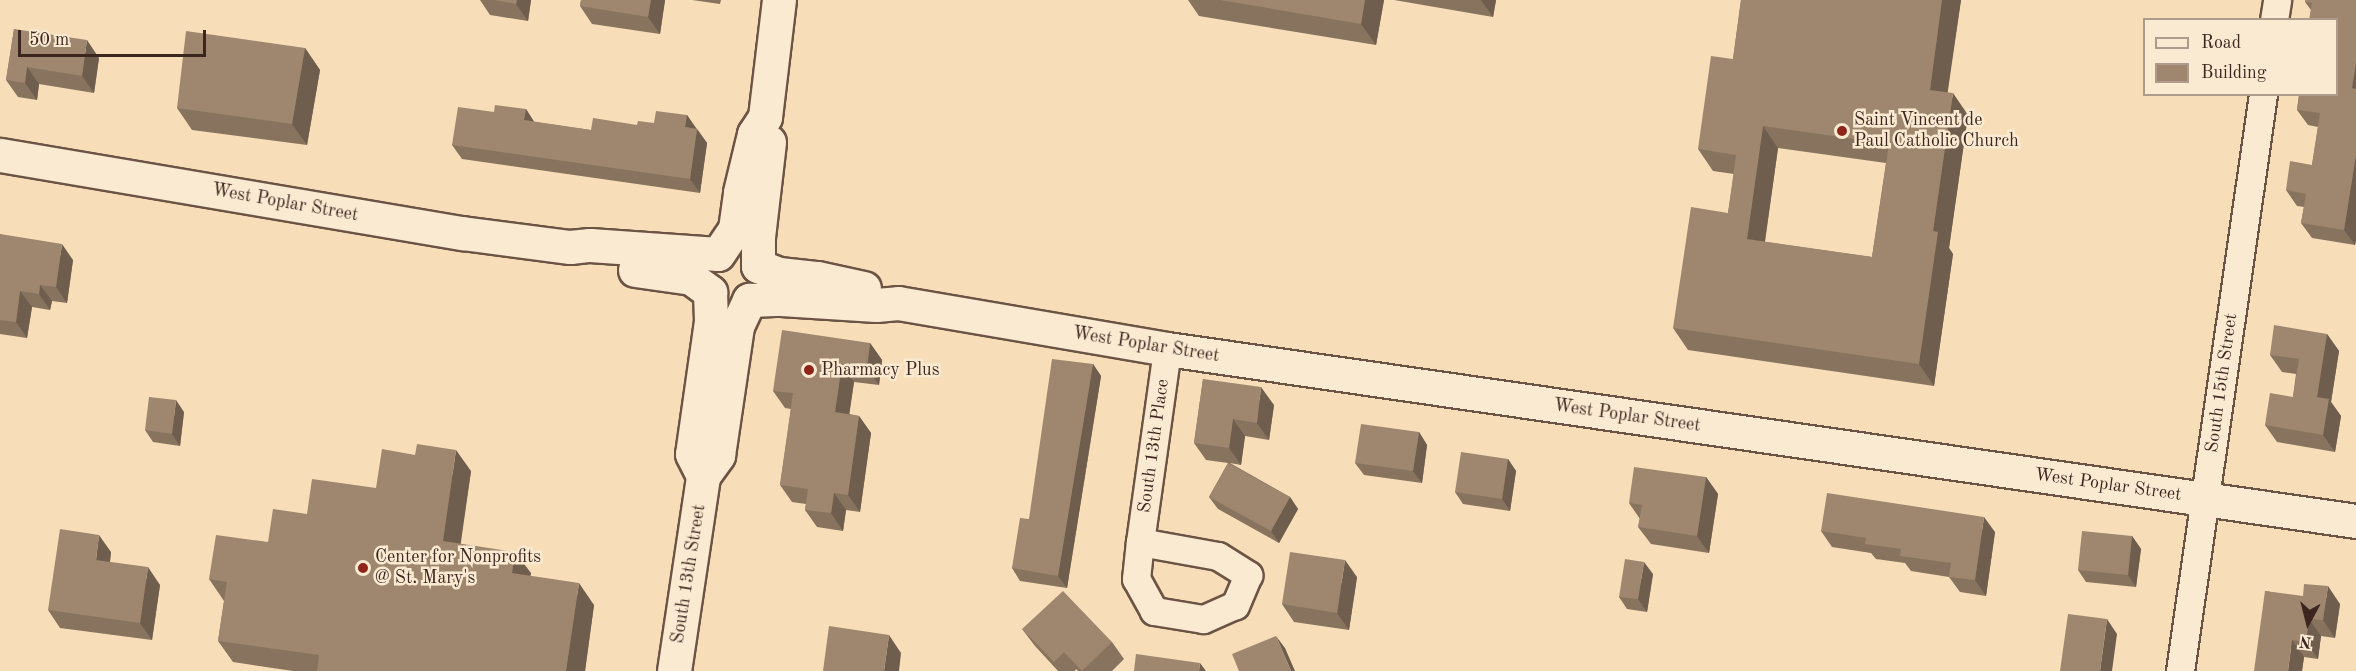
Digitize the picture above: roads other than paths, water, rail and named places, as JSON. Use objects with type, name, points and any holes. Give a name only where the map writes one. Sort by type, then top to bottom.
[{"type":"street","points":[[718,254],[735,229],[740,192],[754,134],[765,117],[779,0]]},
{"type":"street","points":[[2274,18],[2277,0]]},
{"type":"street","name":"South 15th Street","points":[[2180,671],[2263,96]]},
{"type":"street","points":[[758,266],[745,252],[726,250],[718,254],[711,260],[705,276],[710,292],[723,303],[741,304],[749,300],[760,285],[758,237],[770,130],[765,117]]},
{"type":"street","name":"West Poplar Street","points":[[0,155],[462,233],[570,248],[590,245],[718,254]]},
{"type":"street","name":"West Poplar Street","points":[[570,248],[582,258],[650,273],[692,278],[710,292]]},
{"type":"street","name":"West Poplar Street","points":[[758,266],[779,274],[818,278],[873,290],[898,303]]},
{"type":"street","name":"South 13th Street","points":[[703,476],[692,453],[711,321],[710,292]]},
{"type":"street","name":"West Poplar Street","points":[[749,300],[781,299],[876,305],[898,303],[1167,349],[2356,521]]},
{"type":"street","name":"South 13th Street","points":[[674,671],[703,476],[718,455],[736,326],[749,300]]},
{"type":"street","name":"South 13th Place","points":[[1140,542],[1167,349]]},
{"type":"place","name":"Saint Vincent de Paul Catholic Church","points":[[1842,131]]},
{"type":"place","name":"Pharmacy Plus","points":[[809,370]]},
{"type":"place","name":"Center for Nonprofits @ St. Mary's","points":[[363,568]]}]
